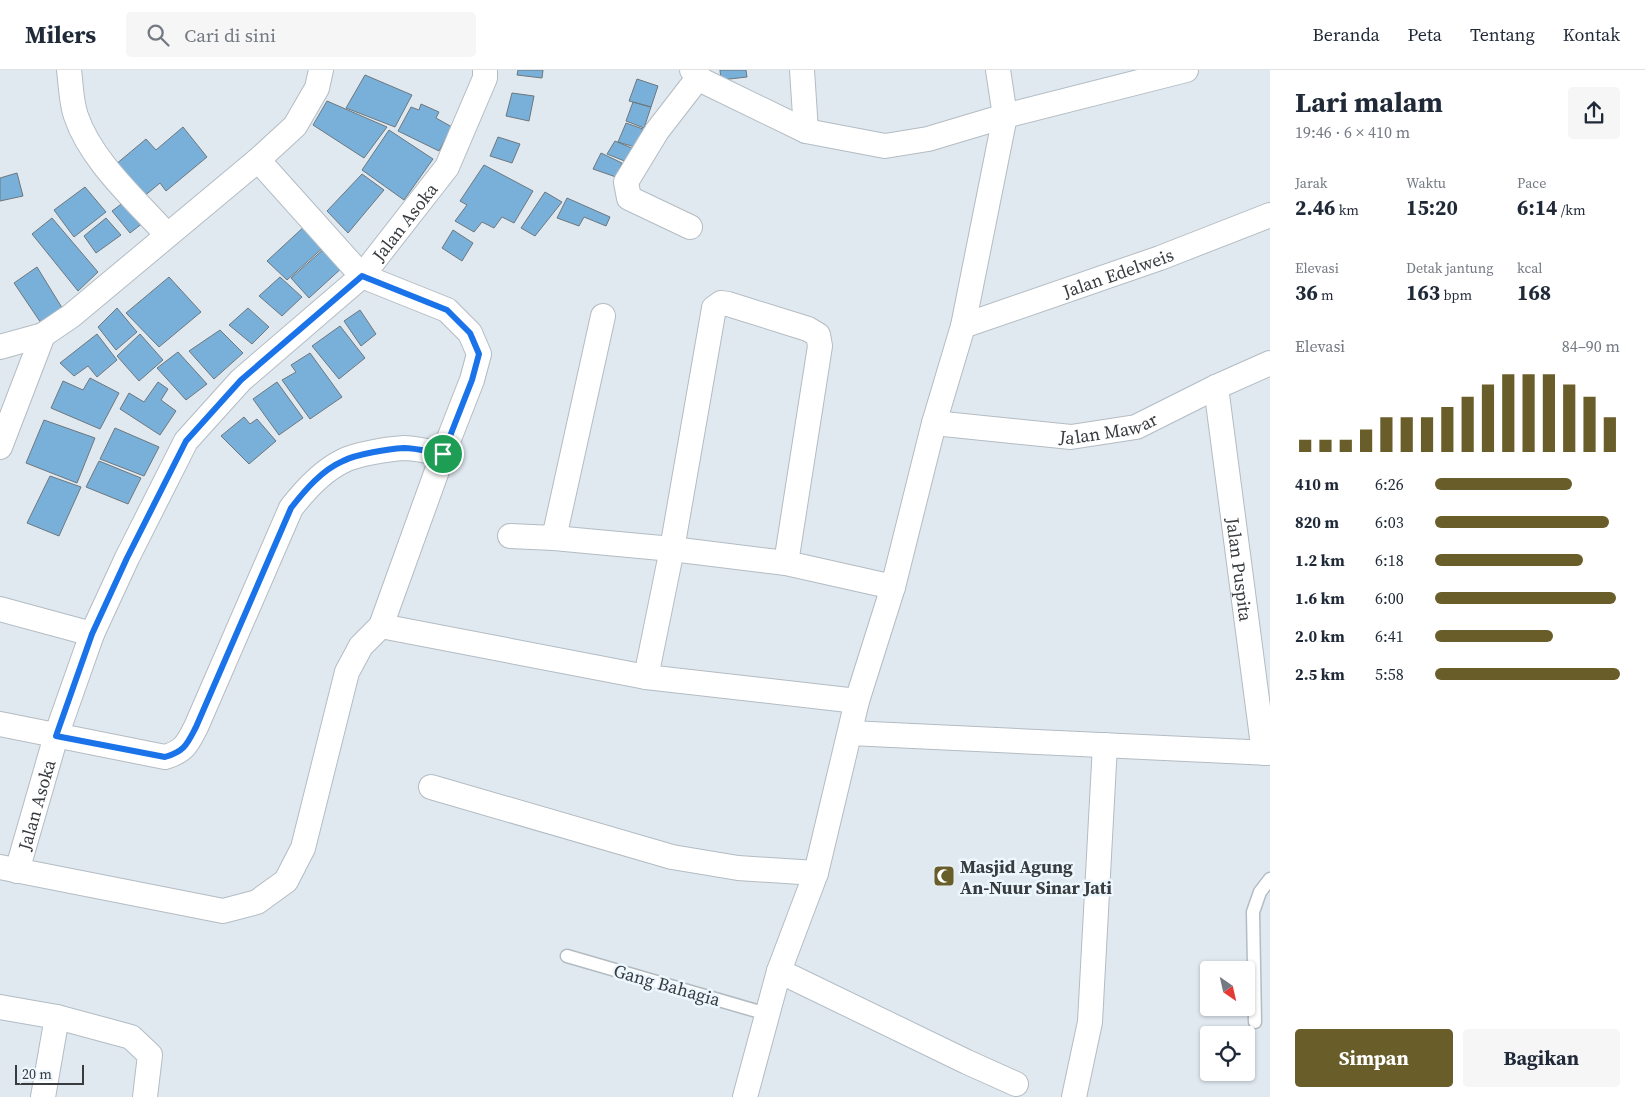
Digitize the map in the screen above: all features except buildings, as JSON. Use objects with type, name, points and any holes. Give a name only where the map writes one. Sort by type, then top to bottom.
[{"type":"street","points":[[69,70],[75,114],[88,142],[116,178],[167,235]]},
{"type":"street","points":[[0,347],[43,335],[71,316],[258,160],[295,126],[317,88],[321,70]]},
{"type":"street","name":"Jalan Asoka","points":[[9,869],[92,634],[127,558],[186,441],[241,380],[362,276],[447,168],[485,78],[485,70]]},
{"type":"street","points":[[802,70],[806,131]]},
{"type":"street","points":[[745,1097],[779,971],[816,873],[856,702],[893,587],[934,423],[963,326],[1005,116],[998,70]]},
{"type":"street","points":[[690,226],[629,198],[626,191],[626,182],[695,74],[806,131],[885,146],[928,140],[1005,116],[1186,70]]},
{"type":"street","points":[[9,869],[224,911],[257,902],[286,881],[304,848],[347,672],[361,646],[381,626],[443,454],[472,380],[479,354],[470,333],[447,310],[362,276],[258,160]]},
{"type":"street","name":"Jalan Edelweis","points":[[963,326],[1160,258],[1270,215]]},
{"type":"street","points":[[646,677],[672,549],[714,308],[721,304],[728,304],[808,329],[818,336],[820,346],[786,563]]},
{"type":"street","points":[[554,538],[603,316]]},
{"type":"street","points":[[0,447],[43,335]]},
{"type":"street","name":"Jalan Mawar","points":[[934,423],[1071,437],[1136,427],[1216,387],[1270,363]]},
{"type":"street","name":"Jalan Puspita","points":[[1216,387],[1267,753]]},
{"type":"street","points":[[0,724],[165,757],[177,753],[187,744],[196,727],[291,508],[302,494],[319,477],[343,460],[376,452],[405,448],[443,454]]},
{"type":"street","points":[[510,536],[554,538],[672,549],[786,563],[893,587]]},
{"type":"street","points":[[0,609],[92,634]]},
{"type":"street","points":[[381,626],[646,677],[856,702]]},
{"type":"street","points":[[850,733],[1267,753]]},
{"type":"street","points":[[1074,1097],[1090,1022],[1105,745]]},
{"type":"street","points":[[431,787],[672,857],[738,868],[816,873]]},
{"type":"street","points":[[779,971],[1016,1084]]},
{"type":"street","points":[[0,1007],[57,1017],[131,1037],[150,1055],[146,1097]]},
{"type":"street","points":[[43,1097],[57,1017]]},
{"type":"lane","points":[[1255,1022],[1253,912],[1260,892],[1270,879]]},
{"type":"lane","name":"Gang Bahagia","points":[[567,956],[767,1014]]},
{"type":"place","name":"Masjid Agung An-Nuur Sinar Jati","points":[[944,876]]},
{"type":"route","points":[[362,276],[447,310],[470,333],[479,354],[472,380],[443,454],[405,448],[376,452],[343,460],[319,477],[302,494],[291,508],[196,727],[187,744],[177,753],[165,757],[56,736],[92,634],[127,558],[186,441],[241,380],[362,276]]}]
